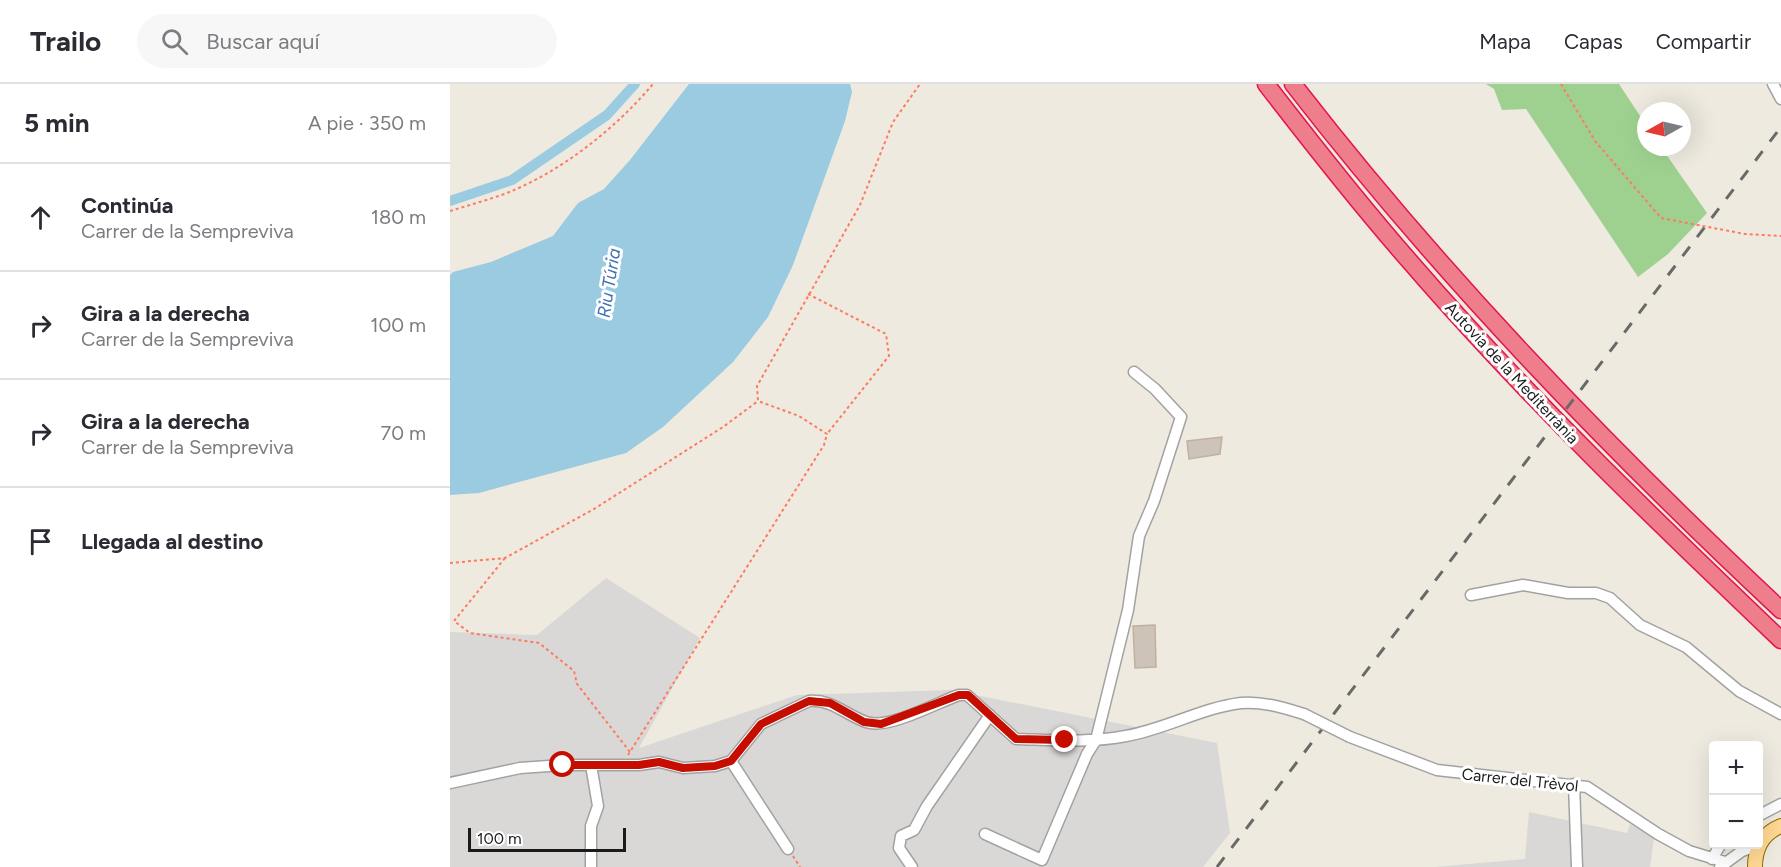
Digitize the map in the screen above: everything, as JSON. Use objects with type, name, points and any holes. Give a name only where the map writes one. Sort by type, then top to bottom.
[{"type":"highway","name":"Autovia de la Mediterrània","points":[[1266,84],[1334,172],[1412,265],[1494,356],[1588,454],[1781,640]]},
{"type":"highway","name":"Autovia de la Mediterrània","points":[[1293,84],[1371,183],[1510,342],[1688,523],[1781,610]]},
{"type":"main road","points":[[1763,839],[1781,826]]},
{"type":"main road","points":[[1755,867],[1758,849]]},
{"type":"street","points":[[1773,84],[1781,99]]},
{"type":"street","points":[[985,834],[1042,860],[1087,754],[1096,740],[1128,610],[1139,536],[1154,501],[1181,417],[1155,389],[1134,372]]},
{"type":"street","points":[[1471,595],[1522,585],[1568,593],[1596,593],[1610,598],[1640,625],[1686,647],[1739,691],[1781,714]]},
{"type":"street","name":"Carrer del Trèvol","points":[[731,761],[761,724],[809,701],[830,703],[864,722],[881,724],[959,695],[968,695],[1016,739],[1096,740],[1151,732],[1202,712],[1243,703],[1275,706],[1304,714],[1350,737],[1437,770],[1587,786],[1658,834],[1689,851],[1719,862]]},
{"type":"street","points":[[912,867],[899,848],[898,841],[905,832],[914,830],[927,806],[990,715]]},
{"type":"street","points":[[450,783],[520,768],[659,762],[683,768],[715,766],[731,761],[788,849]]},
{"type":"street","points":[[591,765],[597,806],[591,826],[591,867]]},
{"type":"street","points":[[1574,784],[1577,867]]},
{"type":"street","points":[[1763,813],[1781,804]]},
{"type":"street","points":[[1719,862],[1748,849]]},
{"type":"path","points":[[450,211],[508,192],[571,158],[630,111],[653,84]]},
{"type":"path","points":[[758,402],[757,386],[860,205],[893,122],[920,84]]},
{"type":"path","points":[[1561,84],[1595,141],[1661,218],[1745,234],[1781,236]]},
{"type":"path","points":[[622,765],[824,445],[827,434],[889,356],[885,334],[808,294]]},
{"type":"path","points":[[758,402],[799,416],[827,434]]},
{"type":"path","points":[[630,752],[577,684],[574,671],[539,643],[470,633],[454,621],[505,558],[612,498],[758,402]]},
{"type":"path","points":[[450,563],[505,558]]},
{"type":"shaded area","points":[[606,578],[700,638],[639,748],[797,695],[950,690],[1217,743],[1230,833],[1203,867],[450,867],[450,632],[537,635]]},
{"type":"shaded area","points":[[1529,812],[1627,833],[1630,824],[1654,838],[1650,867],[1435,867],[1525,859]]},
{"type":"green space","points":[[1486,84],[1619,84],[1637,111],[1637,156],[1667,156],[1707,213],[1668,254],[1638,277],[1526,109],[1502,110],[1494,89]]},
{"type":"water","name":"Riu Túria","points":[[689,84],[850,84],[852,92],[845,121],[793,265],[768,317],[733,362],[663,427],[626,453],[479,493],[450,495],[450,275],[453,272],[491,262],[553,236],[578,203],[604,189],[630,160]]},
{"type":"building","points":[[1222,437],[1220,454],[1189,459],[1187,441]]},
{"type":"building","points":[[1155,625],[1156,667],[1135,668],[1133,626]]},
{"type":"waterway","points":[[450,201],[512,180],[607,115],[635,84]]},
{"type":"railway","points":[[1217,867],[1781,127]]},
{"type":"route","points":[[563,765],[639,765],[659,762],[683,768],[715,766],[731,761],[761,724],[788,710],[817,700],[830,703],[864,722],[881,724],[959,695],[968,695],[1016,739],[1065,740]]}]
